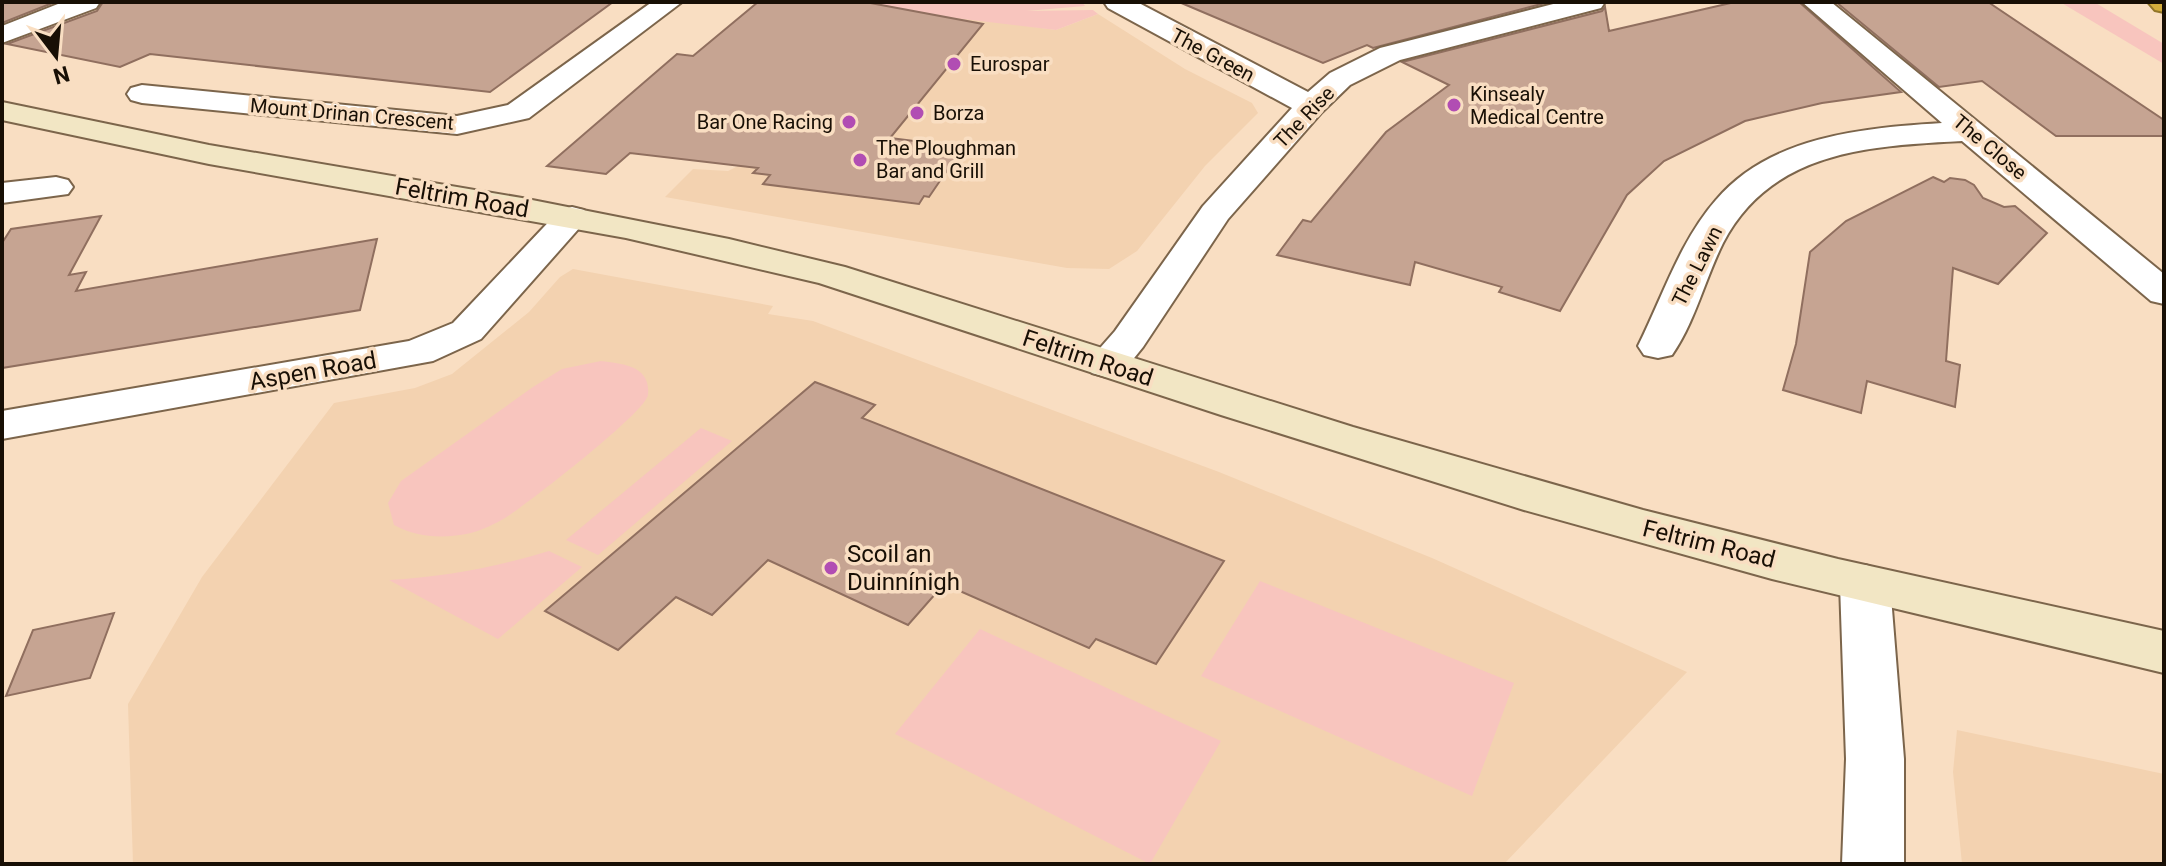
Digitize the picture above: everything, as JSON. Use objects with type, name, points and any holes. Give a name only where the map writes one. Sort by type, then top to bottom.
[{"type":"street","points":[[2,35],[87,2]]},
{"type":"street","name":"Mount Drinan Crescent","points":[[142,94],[457,125],[492,120],[518,112],[669,2]]},
{"type":"street","name":"The Green","points":[[1117,2],[1311,106]]},
{"type":"street","name":"The Rise","points":[[1107,364],[1129,339],[1215,213],[1311,106],[1340,79],[1390,54],[1592,2]]},
{"type":"street","name":"The Close","points":[[1815,2],[2164,293]]},
{"type":"street","name":"Feltrim Road","points":[[2,111],[96,134],[572,217],[817,271],[1314,432],[1621,521],[1865,584],[2164,652]]},
{"type":"street","name":"The Lawn","points":[[1658,346],[1707,242],[1728,206],[1763,176],[1813,151],[1877,136],[1972,131]]},
{"type":"street","points":[[2,193],[56,187]]},
{"type":"street","name":"Aspen Road","points":[[2,425],[419,352],[467,331],[572,217]]},
{"type":"street","points":[[1865,584],[1875,717],[1877,809],[1873,864]]},
{"type":"shaded area","points":[[820,2],[1082,2],[1085,6],[1026,11],[1093,10],[1098,14],[1056,30]]},
{"type":"shaded area","points":[[2060,2],[2094,2],[2164,44],[2164,64]]},
{"type":"shaded area","points":[[896,8],[1056,30],[1098,14],[1185,69],[1252,103],[1258,113],[1205,166],[1137,251],[1109,269],[1067,268],[665,197],[693,169],[728,171],[738,166]]},
{"type":"shaded area","name":"Scoil an Duinnínigh","points":[[573,269],[773,306],[768,314],[813,321],[1219,472],[1432,558],[1687,672],[1504,864],[133,864],[128,704],[202,577],[334,403],[415,388],[452,374],[529,312],[560,277]]},
{"type":"shaded area","points":[[601,361],[626,365],[640,372],[648,385],[648,395],[627,420],[559,478],[505,518],[471,533],[431,536],[412,533],[394,525],[388,503],[401,481],[562,369]]},
{"type":"shaded area","points":[[701,428],[732,441],[598,555],[566,540]]},
{"type":"shaded area","points":[[549,551],[582,567],[498,639],[389,580],[470,570]]},
{"type":"shaded area","points":[[1260,581],[1514,683],[1472,796],[1201,676]]},
{"type":"shaded area","points":[[980,629],[1221,741],[1150,864],[895,734]]},
{"type":"shaded area","points":[[1957,730],[2164,774],[2164,864],[1962,864],[1953,772]]},
{"type":"building","points":[[2,2],[55,2],[2,23]]},
{"type":"building","points":[[103,2],[613,2],[490,92],[150,54],[120,67],[7,44],[97,11]]},
{"type":"building","points":[[758,2],[865,2],[983,24],[890,138],[963,147],[929,197],[924,196],[919,204],[763,184],[770,175],[753,173],[758,168],[630,153],[606,174],[547,166],[677,54],[693,56]]},
{"type":"building","points":[[1179,2],[1549,2],[1373,48],[1367,45],[1323,63]]},
{"type":"building","points":[[1735,2],[1799,2],[1901,92],[1822,103],[1745,121],[1664,161],[1627,195],[1560,311],[1499,292],[1502,287],[1415,262],[1410,285],[1277,255],[1303,220],[1311,222],[1386,132],[1449,85],[1402,62],[1602,11],[1605,7],[1609,31]]},
{"type":"building","points":[[1836,2],[1988,2],[2164,120],[2164,136],[2056,136],[1982,81],[1939,87]]},
{"type":"building","points":[[1933,177],[1944,182],[1950,178],[1965,180],[1974,185],[1983,198],[2004,207],[2015,206],[2047,233],[1998,284],[1953,268],[1946,361],[1960,365],[1955,407],[1867,381],[1861,413],[1783,390],[1796,344],[1810,252],[1846,221]]},
{"type":"building","points":[[101,216],[69,275],[86,272],[76,291],[377,239],[360,310],[2,368],[2,243],[11,229]]},
{"type":"building","points":[[815,382],[875,405],[862,418],[1224,561],[1156,664],[1096,639],[1089,648],[944,584],[908,625],[768,560],[712,615],[676,597],[618,650],[545,611]]},
{"type":"building","points":[[114,613],[90,678],[6,696],[33,630]]},
{"type":"place","name":"Eurospar","points":[[954,64]]},
{"type":"place","name":"Kinsealy Medical Centre","points":[[1454,105]]},
{"type":"place","name":"Borza","points":[[917,113]]},
{"type":"place","name":"Bar One Racing","points":[[849,122]]},
{"type":"place","name":"The Ploughman Bar and Grill","points":[[860,160]]},
{"type":"place","name":"Scoil an Duinnínigh","points":[[831,568]]}]
